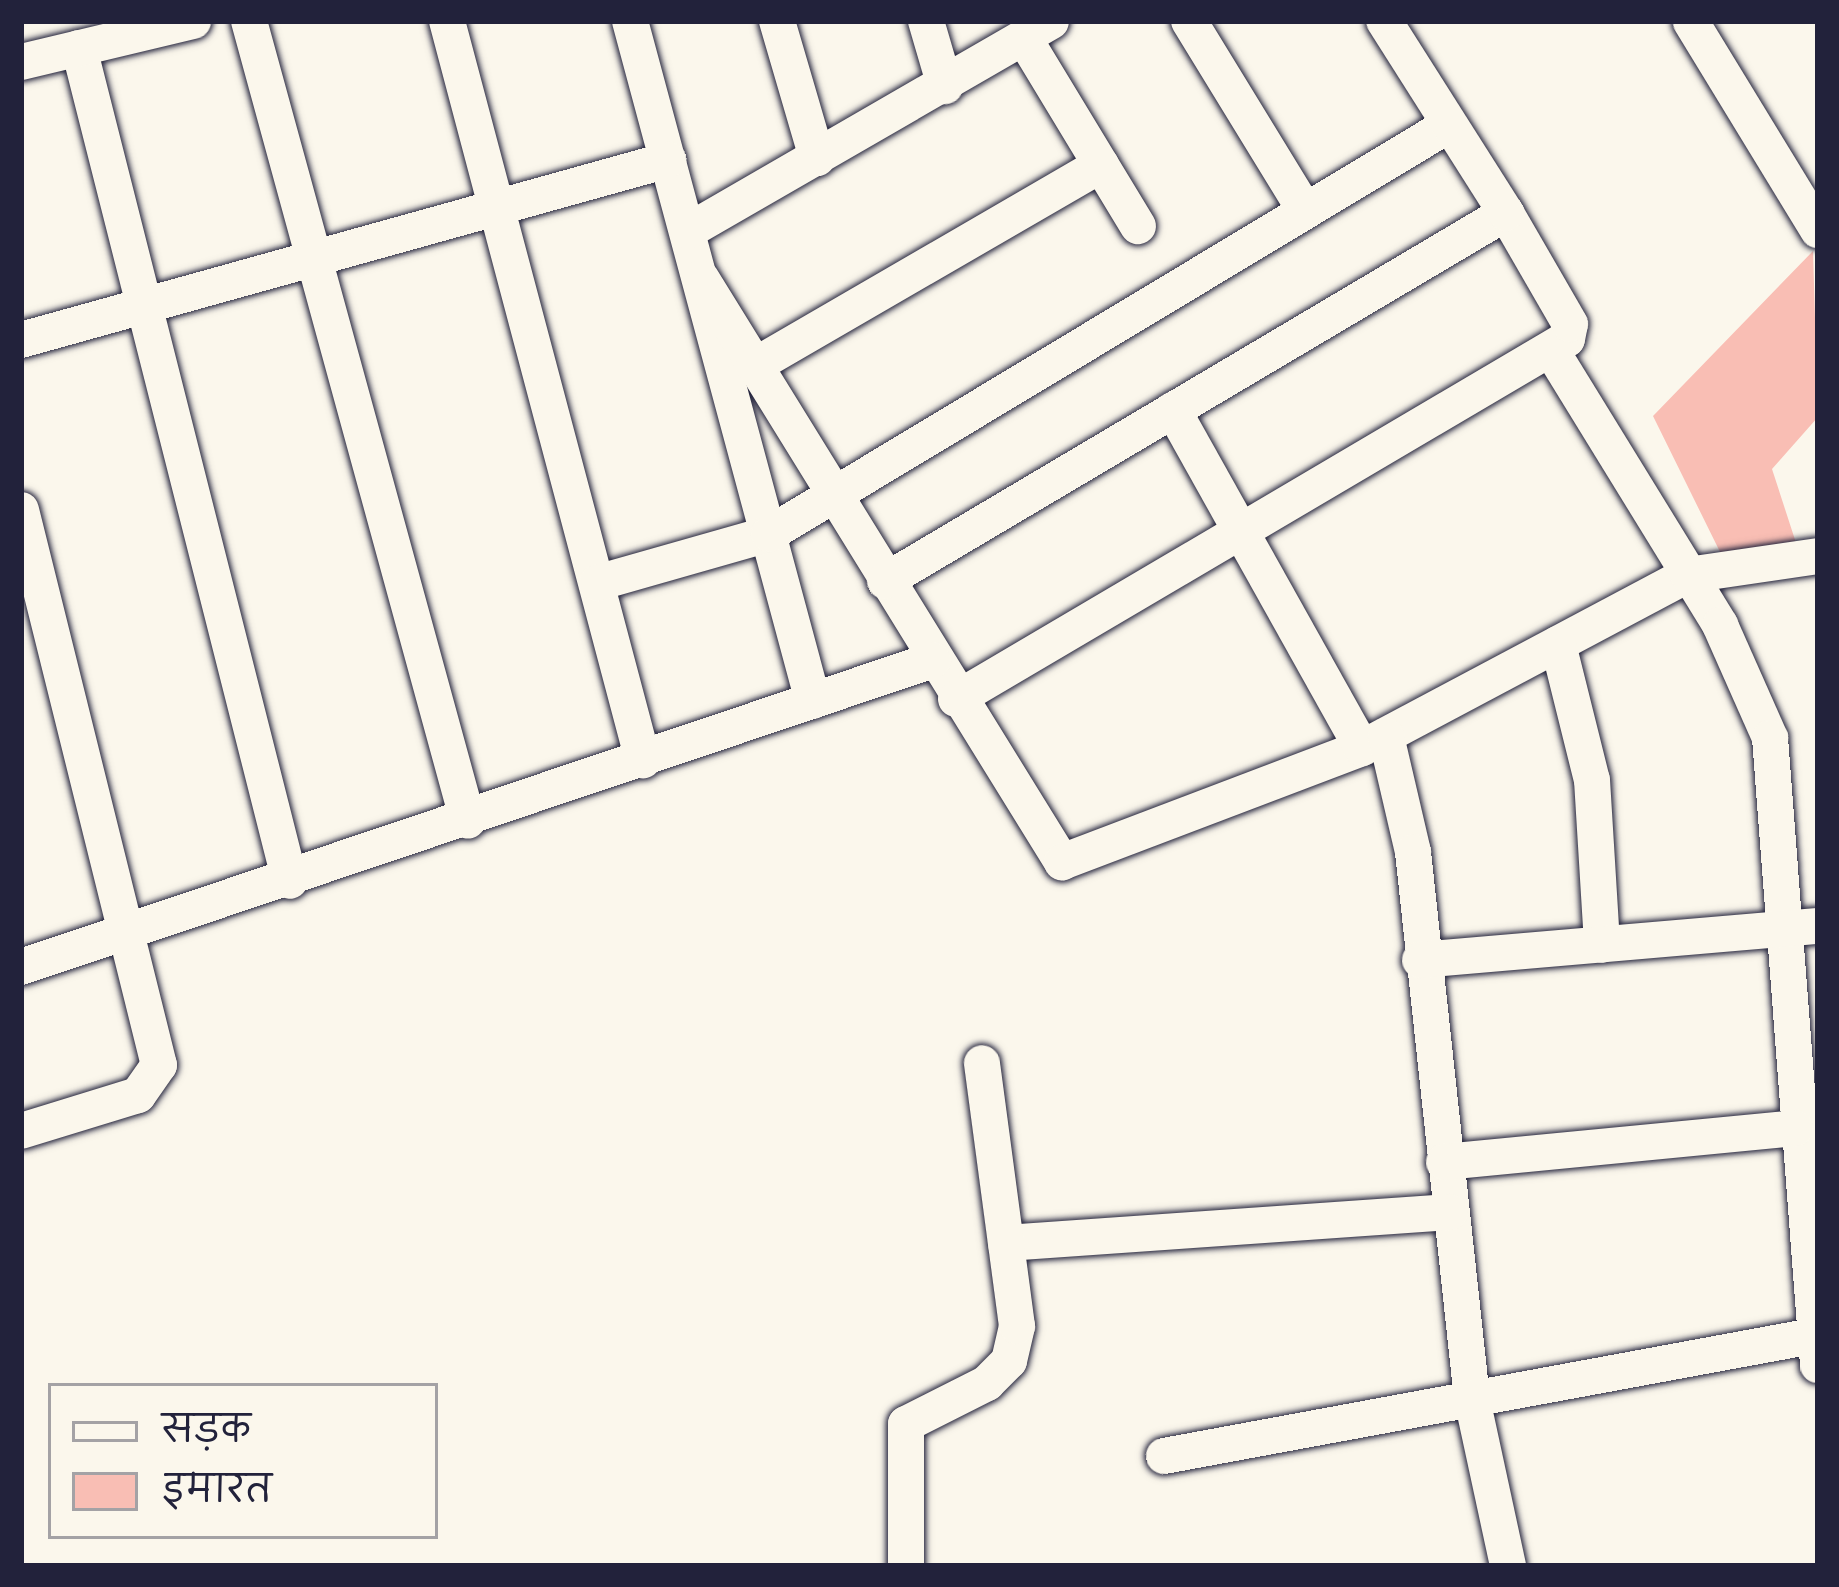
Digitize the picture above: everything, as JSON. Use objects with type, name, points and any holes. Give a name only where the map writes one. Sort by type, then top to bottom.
[{"type":"street","points":[[21,62],[193,21]]},
{"type":"street","points":[[249,21],[468,821]]},
{"type":"street","points":[[447,21],[643,760]]},
{"type":"street","points":[[631,21],[813,701]]},
{"type":"street","points":[[777,21],[817,158]]},
{"type":"street","points":[[926,21],[945,86]]},
{"type":"street","points":[[1189,21],[1305,210]]},
{"type":"street","points":[[956,699],[1551,350],[1570,324],[1384,21]]},
{"type":"street","points":[[1691,22],[1818,230]]},
{"type":"street","points":[[688,231],[1038,29],[1101,165],[1138,226]]},
{"type":"street","points":[[79,48],[290,881]]},
{"type":"street","points":[[597,583],[769,533],[830,490],[1448,125]]},
{"type":"street","points":[[21,340],[668,160]]},
{"type":"street","points":[[754,365],[1101,165]]},
{"type":"street","points":[[885,581],[1506,213]]},
{"type":"street","points":[[701,278],[956,699],[1062,862],[1374,742],[1688,575],[1818,556]]},
{"type":"street","points":[[1164,1456],[1472,1399],[1816,1345],[1778,929],[1770,738],[1688,575],[1551,350]]},
{"type":"street","points":[[1173,410],[1374,742],[1413,852],[1420,960],[1472,1399],[1508,1566]]},
{"type":"street","points":[[21,1131],[152,1084],[159,1064],[24,531]]},
{"type":"street","points":[[1558,644],[1592,780],[1601,945]]},
{"type":"street","points":[[21,967],[290,881],[933,660]]},
{"type":"street","points":[[1420,960],[1818,926]]},
{"type":"street","points":[[906,1566],[906,1424],[1009,1361],[1017,1326],[982,1063]]},
{"type":"street","points":[[1444,1162],[1795,1128]]},
{"type":"street","points":[[1006,1243],[1450,1213]]},
{"type":"building","points":[[1813,251],[1818,417],[1772,469],[1798,549],[1722,556],[1653,416]]}]
